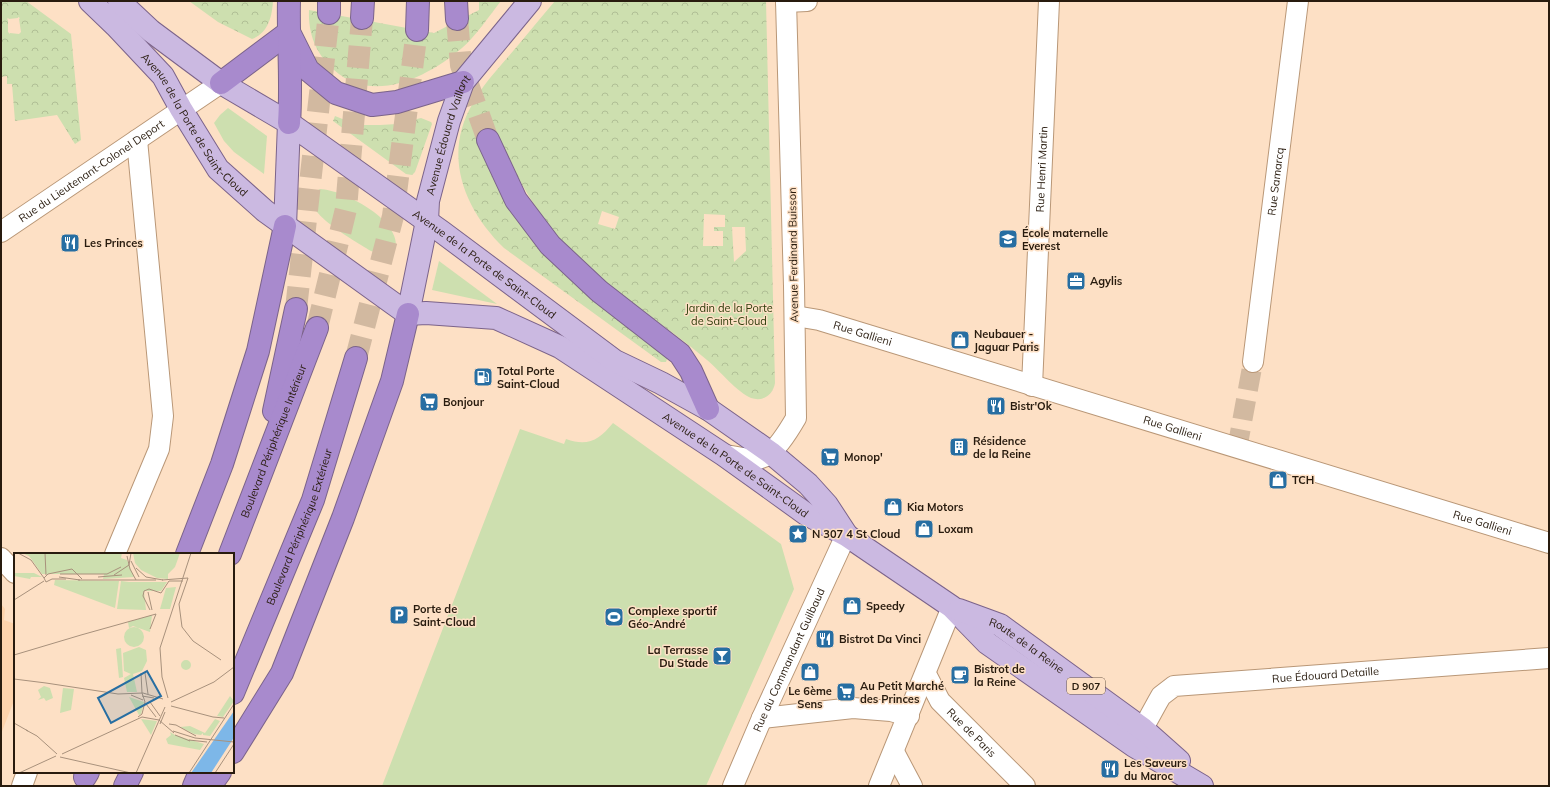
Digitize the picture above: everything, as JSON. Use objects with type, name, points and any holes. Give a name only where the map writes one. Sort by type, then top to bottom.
[{"type":"highway","points":[[289,1],[291,98],[289,123]]},
{"type":"highway","points":[[417,30],[418,1]]},
{"type":"highway","points":[[221,83],[289,32]]},
{"type":"highway","points":[[289,32],[308,70],[336,93],[372,105],[397,102],[463,82]]},
{"type":"highway","points":[[488,140],[516,200],[550,245],[599,291],[680,354],[691,371],[708,409]]},
{"type":"highway","points":[[187,553],[222,464],[258,351],[285,226]]},
{"type":"highway","points":[[259,481],[296,309]]},
{"type":"highway","points":[[234,750],[282,674],[343,518],[389,388],[408,314]]},
{"type":"highway","name":"Boulevard Périphérique Intérieur","points":[[230,553],[317,328]]},
{"type":"highway","name":"Boulevard Périphérique Extérieur","points":[[234,691],[313,500],[356,358]]},
{"type":"highway","points":[[125,786],[132,773]]},
{"type":"highway","points":[[194,786],[200,773]]},
{"type":"highway","points":[[210,786],[219,773]]},
{"type":"main road","name":"Avenue de la Porte de Saint-Cloud","points":[[90,1],[163,76],[181,109],[218,169],[265,211],[408,314],[426,313],[496,318],[560,347],[724,455],[806,514],[846,535]]},
{"type":"main road","name":"Avenue de la Porte de Saint-Cloud","points":[[119,1],[151,31],[221,83],[289,123],[426,221],[615,361],[661,383],[708,409],[770,453],[808,484],[827,505],[846,535]]},
{"type":"main road","name":"Avenue Édouard Vaillant","points":[[408,314],[426,221],[428,200],[449,121],[463,82],[530,1]]},
{"type":"main road","points":[[285,226],[289,123]]},
{"type":"main road","name":"Route de la Reine","points":[[846,535],[952,607],[987,643],[1138,737],[1207,786]]},
{"type":"main road","name":"Route de la Reine","points":[[1138,737],[1202,786]]},
{"type":"street","points":[[786,2],[808,1]]},
{"type":"street","name":"Rue Henri Martin","points":[[1032,386],[1049,1]]},
{"type":"street","name":"Rue Samarcq","points":[[1253,362],[1298,1]]},
{"type":"street","name":"Avenue Ferdinand Buisson","points":[[770,453],[790,430],[796,418],[795,316],[786,2]]},
{"type":"street","name":"Rue du Lieutenant-Colonel Deport","points":[[1,232],[221,83]]},
{"type":"street","points":[[115,553],[159,449],[164,416],[138,140]]},
{"type":"street","name":"Rue Gallieni","points":[[795,316],[819,320],[1549,543]]},
{"type":"street","points":[[724,455],[759,459],[770,453]]},
{"type":"street","name":"Rue du Commandant Guilbaud","points":[[733,786],[762,718],[846,535]]},
{"type":"street","points":[[1,558],[14,572]]},
{"type":"street","points":[[880,786],[952,607]]},
{"type":"street","name":"Rue Édouard Detaille","points":[[1138,737],[1162,696],[1174,686],[1549,658]]},
{"type":"street","name":"Rue de Paris","points":[[926,674],[940,701],[1025,786]]},
{"type":"street","points":[[762,718],[853,708],[891,712],[909,716]]},
{"type":"street","points":[[894,752],[912,786]]},
{"type":"street","points":[[22,786],[27,773]]},
{"type":"shaded area","points":[[1,604],[5,609],[4,620],[14,624],[14,701],[1,734]]},
{"type":"green space","points":[[26,1],[71,34],[81,140],[75,144],[57,115],[15,121],[12,84],[7,84],[7,76],[1,77],[1,2]],"holes":[[[20,18],[21,32],[19,34],[10,34],[8,32],[7,19]]]},
{"type":"green space","points":[[189,1],[273,1],[272,13],[268,24],[262,33],[252,39],[218,22]]},
{"type":"green space","points":[[479,1],[501,1],[477,32],[462,48],[433,69],[417,77],[400,83],[383,86],[366,85],[349,80],[334,70],[322,57],[314,43],[310,27],[309,10],[434,33],[479,10]]},
{"type":"green space","name":"Jardin de la Porte de Saint-Cloud","points":[[555,1],[766,1],[775,383],[772,391],[767,396],[760,399],[755,399],[740,391],[707,360],[599,277],[582,262],[557,236],[541,215],[507,158],[498,186],[666,354],[666,362],[661,362],[504,248],[490,233],[468,199],[462,180],[459,161],[459,142],[464,123],[473,103],[485,85]],"holes":[[[602,211],[619,217],[615,229],[598,224]],[[704,214],[725,215],[725,227],[714,227],[714,231],[723,231],[723,246],[703,246]],[[732,227],[745,227],[746,251],[734,262]]]},
{"type":"green space","points":[[228,108],[267,136],[264,174],[234,152],[224,141],[214,123]]},
{"type":"green space","points":[[335,116],[350,122],[364,125],[397,124],[421,118],[431,122],[432,124],[415,172],[412,175],[406,174],[333,121]]},
{"type":"green space","points":[[320,189],[355,200],[380,217],[389,226],[395,237],[396,247],[387,253],[381,254],[371,251],[329,223],[318,214],[312,204],[312,196]]},
{"type":"green space","points":[[439,261],[497,304],[432,290]]},
{"type":"green space","name":"Complexe sportif Géo-André","points":[[613,423],[781,544],[794,589],[706,786],[382,786],[520,429],[564,444],[566,439],[587,442],[598,438]]},
{"type":"tunnel","points":[[296,309],[329,13]]},
{"type":"tunnel","points":[[317,328],[346,209],[362,18]]},
{"type":"tunnel","points":[[457,19],[461,65],[488,140]]},
{"type":"tunnel","points":[[356,358],[393,216],[417,30]]},
{"type":"tunnel","points":[[1237,449],[1253,362]]},
{"type":"place","name":"École maternelle Everest","points":[[1008,239]]},
{"type":"place","name":"Les Princes","points":[[70,243]]},
{"type":"place","name":"Agylis","points":[[1076,281]]},
{"type":"place","name":"Neubauer - Jaguar Paris","points":[[960,340]]},
{"type":"place","name":"Total Porte Saint-Cloud","points":[[483,377]]},
{"type":"place","name":"Bonjour","points":[[429,402]]},
{"type":"place","name":"Bistr'Ok","points":[[996,406]]},
{"type":"place","name":"Résidence de la Reine","points":[[959,447]]},
{"type":"place","name":"Monop'","points":[[830,457]]},
{"type":"place","name":"TCH","points":[[1278,480]]},
{"type":"place","name":"Kia Motors","points":[[893,507]]},
{"type":"place","name":"Loxam","points":[[924,529]]},
{"type":"place","name":"N 307 4 St Cloud","points":[[798,534]]},
{"type":"place","name":"Speedy","points":[[852,606]]},
{"type":"place","name":"Porte de Saint-Cloud","points":[[399,615]]},
{"type":"place","name":"Complexe sportif Géo-André","points":[[614,617]]},
{"type":"place","name":"Bistrot Da Vinci","points":[[825,639]]},
{"type":"place","name":"La Terrasse Du Stade","points":[[722,656]]},
{"type":"place","name":"Le 6ème Sens","points":[[810,672]]},
{"type":"place","name":"Bistrot de la Reine","points":[[960,675]]},
{"type":"place","name":"Au Petit Marché des Princes","points":[[846,692]]},
{"type":"place","name":"Les Saveurs du Maroc","points":[[1110,769]]}]
